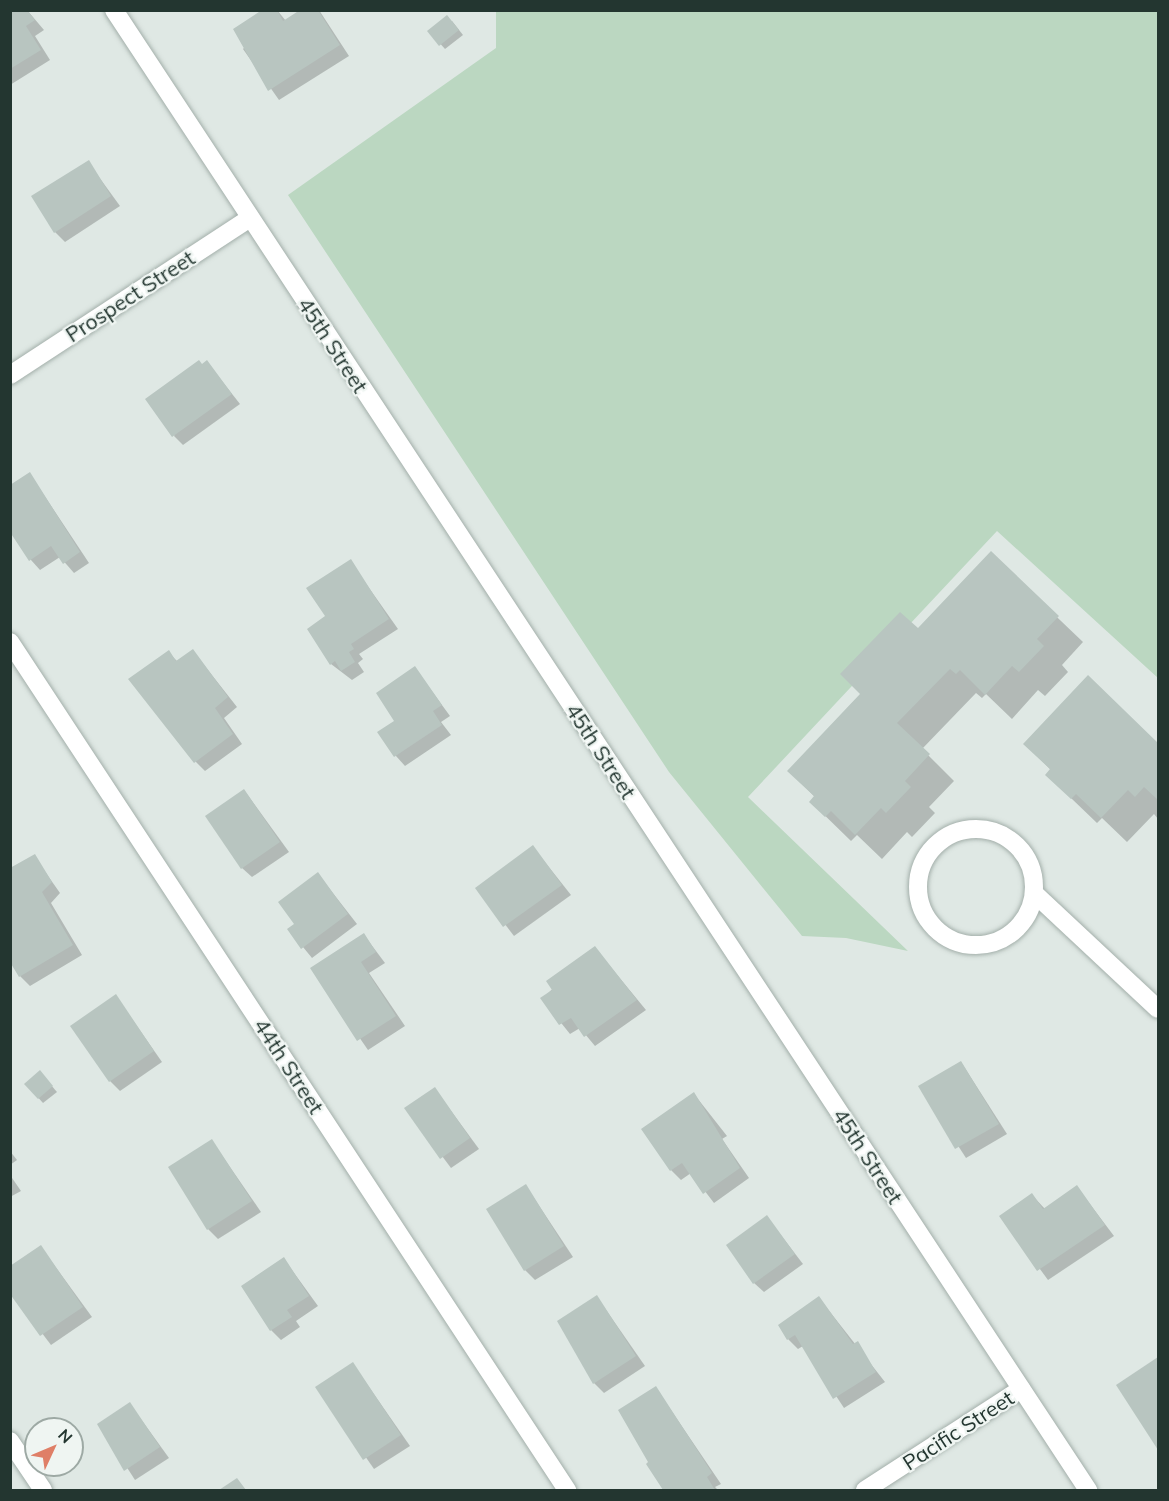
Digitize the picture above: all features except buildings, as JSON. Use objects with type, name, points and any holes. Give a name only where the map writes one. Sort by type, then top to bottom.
[{"type":"street","name":"45th Street","points":[[114,10],[1088,1491]]},
{"type":"street","name":"Prospect Street","points":[[10,375],[250,218]]},
{"type":"street","name":"44th Street","points":[[10,642],[567,1491]]},
{"type":"street","points":[[1035,894],[1029,913],[1011,933],[986,945],[967,945],[934,927],[924,912],[918,894],[920,874],[927,856],[940,841],[957,832],[976,829],[996,832],[1013,842],[1026,856],[1033,875],[1035,894],[1158,1009]]},
{"type":"street","name":"Pacific Street","points":[[865,1491],[1021,1389]]},
{"type":"street","points":[[10,1441],[43,1491]]},
{"type":"green space","points":[[496,11],[1158,11],[1158,678],[997,531],[748,797],[908,951],[846,938],[802,936],[669,772],[288,195],[496,48]]}]
